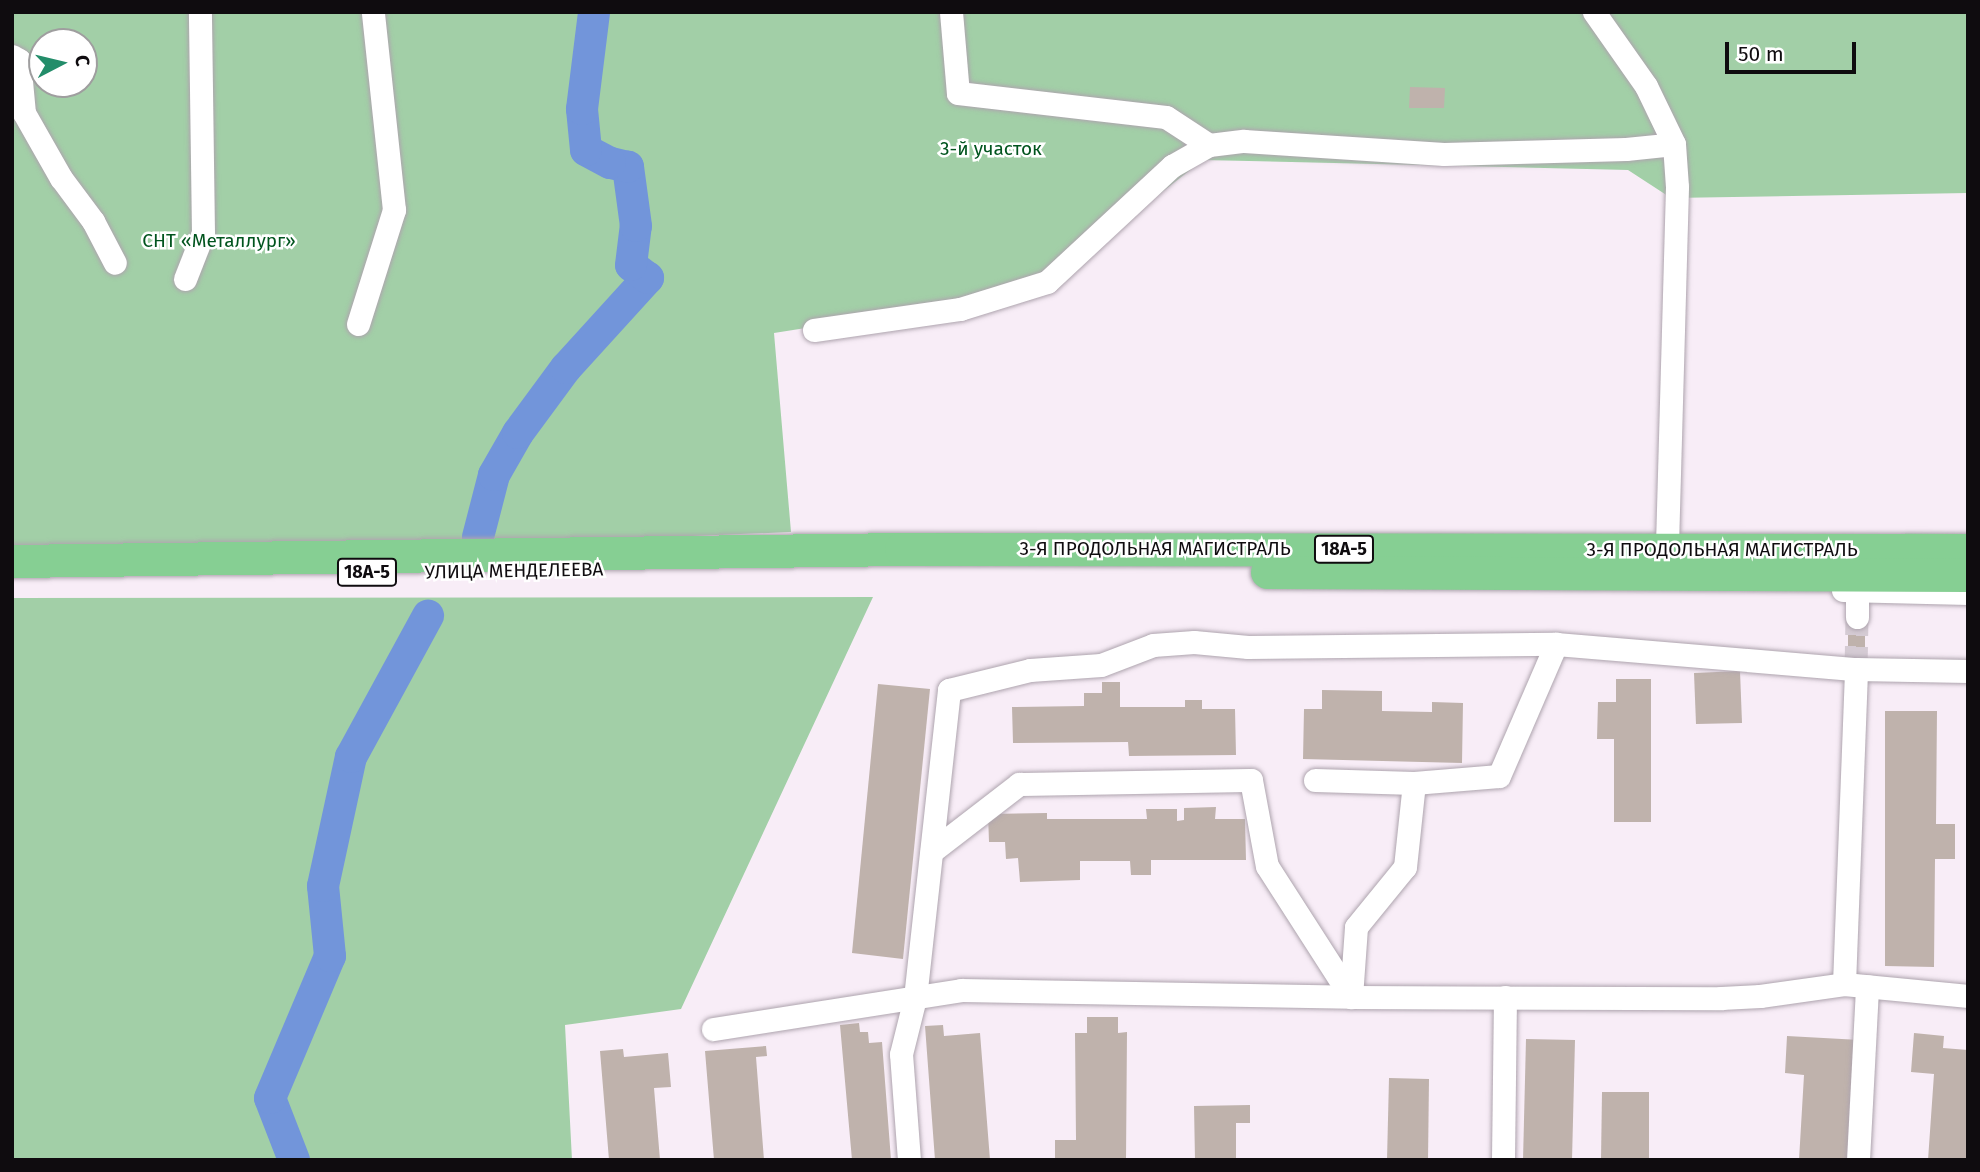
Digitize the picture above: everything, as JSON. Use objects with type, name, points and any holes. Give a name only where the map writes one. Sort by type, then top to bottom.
[{"type":"highway","name":"3-Я ПРОДОЛЬНАЯ МАГИСТРАЛЬ","points":[[721,560],[1667,549],[1968,550]]},
{"type":"highway","name":"3-Я ПРОДОЛЬНАЯ МАГИСТРАЛЬ","points":[[721,560],[1968,575]]},
{"type":"highway","name":"УЛИЦА МЕНДЕЛЕЕВА","points":[[12,561],[721,560]]},
{"type":"highway","name":"УЛИЦА МЕНДЕЛЕЕВА","points":[[12,576],[721,560]]},
{"type":"street","points":[[185,279],[203,233],[200,12]]},
{"type":"street","points":[[358,324],[394,210],[373,12]]},
{"type":"street","points":[[951,12],[958,93],[1166,117],[1209,145]]},
{"type":"street","points":[[1594,12],[1646,86],[1674,144],[1677,187],[1667,549]]},
{"type":"street","points":[[12,55],[19,60],[24,113],[61,178],[93,221],[115,263]]},
{"type":"street","points":[[814,330],[961,309],[1047,282],[1172,166],[1209,145],[1244,141],[1444,154],[1626,149],[1674,144]]},
{"type":"street","points":[[1784,589],[1968,593]]},
{"type":"street","points":[[1857,591],[1857,617]]},
{"type":"street","points":[[909,1160],[901,1054],[915,998],[950,690],[1030,670],[1101,664],[1153,645],[1194,642],[1248,648],[1556,644],[1856,669],[1968,671]]},
{"type":"street","points":[[1315,780],[1414,783],[1499,776],[1556,644]]},
{"type":"street","points":[[1844,984],[1856,669]]},
{"type":"street","points":[[932,851],[1019,784],[1251,779],[1267,866],[1351,997]]},
{"type":"street","points":[[1351,997],[1356,927],[1405,867],[1414,783]]},
{"type":"street","points":[[713,1029],[961,990],[1351,997],[1721,998],[1760,996],[1844,984],[1968,996]]},
{"type":"street","points":[[1858,1160],[1867,986]]},
{"type":"street","points":[[1503,1160],[1505,997]]},
{"type":"green space","points":[[12,12],[1968,12],[1968,193],[1671,198],[1628,170],[1203,160],[1061,271],[939,307],[774,333],[791,532],[12,564]]},
{"type":"green space","points":[[873,597],[681,1009],[565,1025],[572,1160],[12,1160],[12,598]]},
{"type":"building","points":[[1410,87],[1445,88],[1444,108],[1409,108]]},
{"type":"building","points":[[1848,627],[1865,627],[1865,659],[1848,659]]},
{"type":"building","points":[[1740,671],[1742,723],[1696,724],[1694,673]]},
{"type":"building","points":[[1616,679],[1651,679],[1651,822],[1614,822],[1614,739],[1597,739],[1598,702],[1616,702]]},
{"type":"building","points":[[1102,682],[1120,682],[1120,707],[1185,707],[1185,700],[1202,700],[1202,709],[1235,709],[1236,755],[1129,756],[1128,742],[1013,743],[1012,707],[1084,706],[1084,693],[1102,693]]},
{"type":"building","points":[[878,684],[930,689],[903,959],[852,953]]},
{"type":"building","points":[[1322,690],[1382,691],[1382,711],[1432,712],[1432,702],[1463,703],[1462,763],[1303,759],[1304,709],[1322,709]]},
{"type":"building","points":[[1885,711],[1937,711],[1936,824],[1955,824],[1955,859],[1935,859],[1934,967],[1885,966]]},
{"type":"building","points":[[1216,807],[1215,819],[1245,819],[1246,860],[1151,860],[1151,875],[1131,875],[1130,861],[1080,861],[1080,880],[1020,882],[1018,858],[1006,859],[1005,842],[989,842],[988,814],[1047,813],[1047,819],[1147,819],[1146,809],[1177,809],[1177,821],[1184,820],[1184,808]]},
{"type":"building","points":[[1087,1017],[1118,1017],[1118,1033],[1127,1032],[1126,1160],[1055,1160],[1055,1140],[1076,1140],[1075,1033],[1087,1033]]},
{"type":"building","points":[[859,1023],[860,1032],[868,1032],[869,1043],[882,1042],[891,1160],[852,1160],[840,1025]]},
{"type":"building","points":[[943,1025],[944,1036],[980,1033],[990,1160],[935,1160],[925,1026]]},
{"type":"building","points":[[1914,1033],[1944,1036],[1943,1048],[1968,1050],[1968,1160],[1928,1160],[1934,1074],[1911,1072]]},
{"type":"building","points":[[1787,1036],[1860,1040],[1853,1160],[1799,1160],[1804,1075],[1785,1073]]},
{"type":"building","points":[[1526,1039],[1575,1040],[1572,1160],[1523,1160]]},
{"type":"building","points":[[766,1046],[767,1056],[756,1057],[764,1160],[714,1160],[705,1051]]},
{"type":"building","points":[[623,1049],[624,1057],[668,1053],[671,1087],[654,1088],[660,1160],[609,1160],[600,1051]]},
{"type":"building","points":[[1389,1078],[1429,1079],[1428,1160],[1387,1160]]},
{"type":"building","points":[[1602,1092],[1649,1092],[1649,1160],[1601,1160]]},
{"type":"building","points":[[1250,1105],[1250,1123],[1236,1123],[1236,1160],[1195,1160],[1194,1106]]},
{"type":"waterway","points":[[478,537],[494,475],[518,433],[566,368],[648,278],[631,265],[636,226],[628,167],[610,163],[586,150],[582,109],[594,12]]},
{"type":"waterway","points":[[294,1160],[270,1098],[330,956],[323,886],[351,757],[428,616]]},
{"type":"tunnel","points":[[1856,669],[1857,617]]},
{"type":"park label","name":"3-й участок","points":[[991,149]]},
{"type":"park label","name":"СНТ «Металлург»","points":[[219,241]]}]
